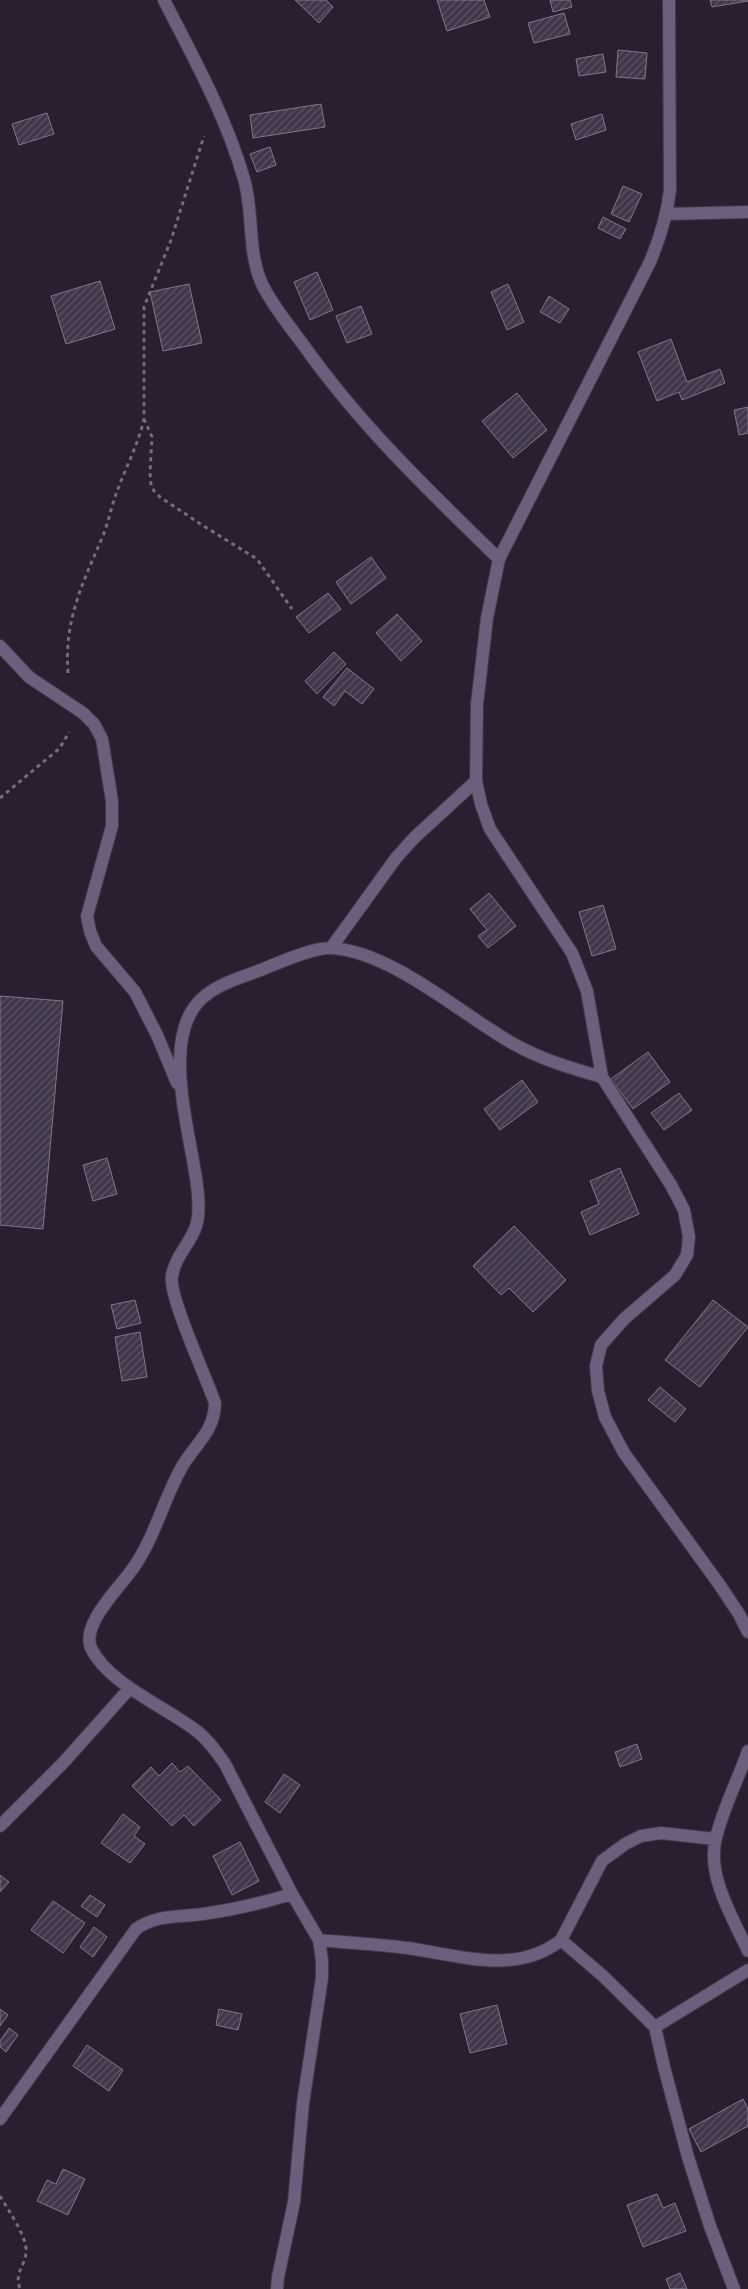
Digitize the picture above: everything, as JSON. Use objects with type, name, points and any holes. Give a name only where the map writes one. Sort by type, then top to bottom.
[{"type":"street","points":[[164,0],[216,100],[245,182],[250,205],[253,251],[262,283],[270,298],[324,375],[355,413],[403,465],[499,559]]},
{"type":"street","points":[[669,0],[670,190],[667,214],[661,236],[650,262],[499,559],[487,618],[477,704],[476,781],[481,804],[490,829],[572,953],[587,991],[602,1077],[671,1185],[684,1210],[690,1237],[688,1255],[675,1275],[624,1319],[601,1345],[596,1366],[598,1391],[605,1417],[624,1453],[744,1611],[748,1632]]},
{"type":"street","points":[[667,214],[748,212]]},
{"type":"street","points":[[0,646],[29,677],[70,704],[94,724],[102,739],[112,801],[112,826],[87,916],[90,931],[96,946],[135,992],[157,1035],[182,1092]]},
{"type":"street","points":[[331,948],[396,858],[414,838],[476,781]]},
{"type":"street","points":[[277,2289],[294,2202],[303,2103],[322,1978],[319,1940],[292,1894],[225,1764],[212,1746],[198,1732],[130,1688],[102,1664],[91,1648],[88,1632],[145,1548],[183,1465],[215,1418],[215,1403],[175,1300],[171,1279],[175,1260],[195,1230],[198,1215],[194,1158],[182,1092],[179,1062],[181,1039],[190,1013],[204,996],[221,985],[297,956],[331,948],[375,958],[414,980],[511,1043],[545,1060],[602,1077]]},
{"type":"street","points":[[0,1826],[63,1763],[130,1688]]},
{"type":"street","points":[[748,1751],[715,1839],[714,1863],[719,1882],[748,1951]]},
{"type":"street","points":[[319,1940],[405,1948],[500,1962],[532,1957],[551,1948],[562,1940],[602,1861],[625,1844],[641,1836],[661,1833],[715,1839]]},
{"type":"street","points":[[0,2119],[136,1929],[158,1917],[207,1914],[246,1907],[292,1894]]},
{"type":"street","points":[[562,1940],[603,1976],[655,2027],[688,2156],[710,2226],[734,2289]]},
{"type":"street","points":[[655,2027],[748,1970]]},
{"type":"path","points":[[0,798],[60,748],[70,730],[66,656],[73,612],[86,572],[103,536],[116,493],[140,434],[144,419],[144,307],[171,240],[216,100]]},
{"type":"path","points":[[144,419],[150,428],[152,437],[150,472],[151,485],[154,491],[202,526],[257,559],[292,609]]},
{"type":"path","points":[[0,2196],[25,2242],[26,2253],[17,2278],[20,2289]]},
{"type":"building","points":[[295,0],[326,0],[333,7],[319,23]]},
{"type":"building","points":[[437,0],[484,0],[490,17],[447,31]]},
{"type":"building","points":[[550,0],[570,0],[572,7],[553,12]]},
{"type":"building","points":[[710,0],[748,0],[748,1],[712,7]]},
{"type":"building","points":[[564,13],[570,34],[534,43],[528,23]]},
{"type":"building","points":[[618,50],[647,53],[645,79],[616,77]]},
{"type":"building","points":[[603,54],[606,72],[579,76],[576,59]]},
{"type":"building","points":[[321,104],[325,127],[253,138],[250,115]]},
{"type":"building","points":[[47,113],[54,134],[19,145],[12,124]]},
{"type":"building","points":[[602,114],[606,130],[576,140],[571,124]]},
{"type":"building","points":[[270,147],[276,165],[257,172],[250,154]]},
{"type":"building","points":[[623,186],[642,194],[629,222],[611,214]]},
{"type":"building","points":[[603,217],[626,229],[620,239],[598,228]]},
{"type":"building","points":[[317,272],[333,310],[310,320],[294,282]]},
{"type":"building","points":[[100,281],[115,329],[66,344],[51,296]]},
{"type":"building","points":[[189,284],[202,343],[163,351],[150,292]]},
{"type":"building","points":[[508,284],[524,322],[507,330],[491,292]]},
{"type":"building","points":[[549,296],[569,309],[560,323],[540,312]]},
{"type":"building","points":[[361,306],[372,334],[347,343],[336,316]]},
{"type":"building","points":[[671,339],[687,382],[720,369],[725,383],[682,400],[679,392],[657,401],[638,352]]},
{"type":"building","points":[[517,393],[547,430],[513,458],[482,421]]},
{"type":"building","points":[[748,407],[748,433],[739,435],[734,410]]},
{"type":"building","points":[[371,557],[386,578],[351,604],[336,582]]},
{"type":"building","points":[[328,593],[341,609],[309,633],[296,617]]},
{"type":"building","points":[[397,614],[422,641],[401,661],[376,633]]},
{"type":"building","points":[[334,652],[346,664],[317,694],[305,681]]},
{"type":"building","points":[[347,668],[374,689],[362,704],[345,691],[334,706],[323,697]]},
{"type":"building","points":[[489,893],[516,926],[488,948],[478,936],[487,930],[470,909]]},
{"type":"building","points":[[603,905],[616,949],[592,956],[579,912]]},
{"type":"building","points":[[0,996],[63,1001],[43,1229],[0,1225]]},
{"type":"building","points":[[648,1052],[670,1082],[633,1109],[611,1079]]},
{"type":"building","points":[[522,1080],[538,1102],[500,1130],[484,1109]]},
{"type":"building","points":[[679,1093],[692,1110],[664,1130],[651,1113]]},
{"type":"building","points":[[107,1158],[117,1194],[93,1201],[83,1165]]},
{"type":"building","points":[[620,1168],[639,1214],[590,1235],[581,1212],[599,1204],[590,1181]]},
{"type":"building","points":[[514,1226],[566,1280],[533,1312],[509,1288],[501,1295],[473,1266]]},
{"type":"building","points":[[135,1300],[141,1323],[117,1329],[111,1305]]},
{"type":"building","points":[[713,1300],[748,1327],[700,1387],[665,1360]]},
{"type":"building","points":[[140,1332],[147,1377],[122,1381],[115,1337]]},
{"type":"building","points":[[660,1387],[686,1409],[675,1422],[648,1400]]},
{"type":"building","points":[[637,1744],[642,1759],[620,1767],[615,1752]]},
{"type":"building","points":[[172,1763],[180,1772],[188,1766],[221,1800],[194,1826],[184,1815],[172,1826],[132,1786],[151,1767],[159,1776]]},
{"type":"building","points":[[284,1774],[300,1785],[280,1813],[265,1802]]},
{"type":"building","points":[[123,1814],[140,1827],[134,1836],[145,1844],[130,1863],[101,1843]]},
{"type":"building","points":[[240,1842],[259,1881],[232,1895],[213,1856]]},
{"type":"building","points":[[0,1875],[9,1882],[0,1892]]},
{"type":"building","points":[[90,1895],[105,1905],[97,1917],[81,1906]]},
{"type":"building","points":[[53,1901],[85,1923],[63,1953],[31,1930]]},
{"type":"building","points":[[94,1927],[107,1937],[93,1957],[80,1947]]},
{"type":"building","points":[[497,2005],[507,2044],[470,2053],[460,2014]]},
{"type":"building","points":[[0,2009],[8,2015],[0,2026]]},
{"type":"building","points":[[219,2009],[242,2014],[238,2030],[216,2025]]},
{"type":"building","points":[[9,2028],[18,2035],[6,2052],[0,2047],[0,2041]]},
{"type":"building","points":[[87,2045],[123,2070],[109,2091],[73,2066]]},
{"type":"building","points":[[743,2099],[748,2109],[748,2126],[701,2152],[689,2129]]},
{"type":"building","points":[[63,2169],[85,2179],[68,2215],[37,2201],[47,2180],[56,2184]]},
{"type":"building","points":[[657,2194],[663,2208],[675,2203],[686,2231],[643,2247],[627,2205]]},
{"type":"building","points":[[680,2273],[687,2289],[670,2289],[666,2279]]}]
